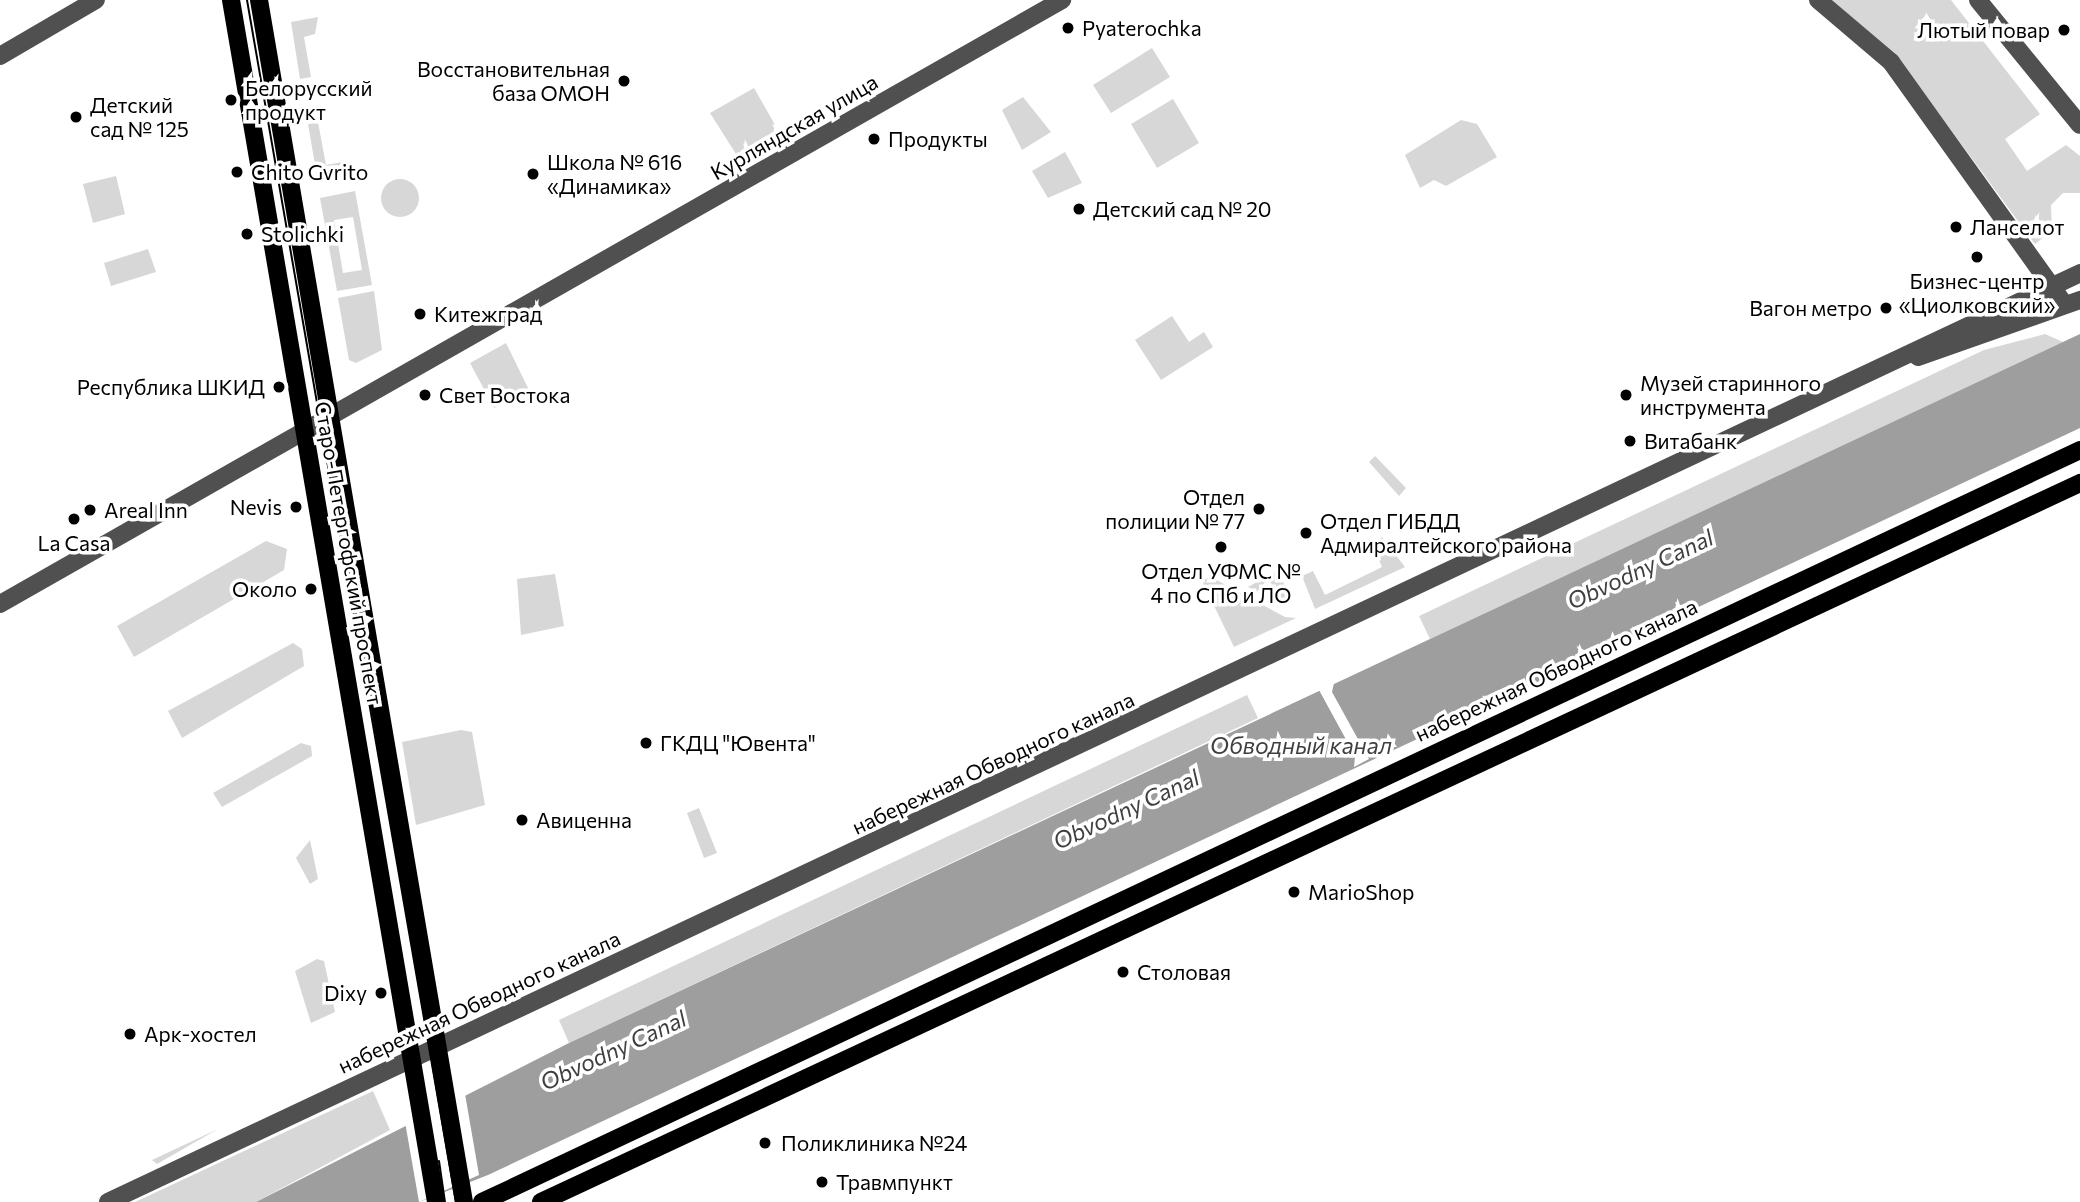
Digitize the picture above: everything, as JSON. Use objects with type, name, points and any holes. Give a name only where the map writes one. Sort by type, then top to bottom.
[{"type":"main road","name":"Старо-Петергофский проспект","points":[[231,0],[436,1198]]},
{"type":"main road","name":"Старо-Петергофский проспект","points":[[259,0],[464,1202]]},
{"type":"main road","name":"набережная Обводного канала","points":[[482,1202],[2080,450]]},
{"type":"main road","points":[[541,1202],[2080,483]]},
{"type":"street","points":[[0,56],[96,0]]},
{"type":"street","name":"Курляндская улица","points":[[0,604],[304,428],[1062,0]]},
{"type":"street","points":[[1818,0],[1891,62],[2054,283],[2072,302]]},
{"type":"street","points":[[1979,0],[2080,125]]},
{"type":"street","name":"набережная Обводного канала","points":[[1897,363],[1943,334],[2080,273]]},
{"type":"street","name":"набережная Обводного канала","points":[[108,1202],[1897,363],[2072,302]]},
{"type":"shaded area","points":[[1832,0],[1951,0],[2040,114],[2005,139],[2027,171],[2066,145],[2080,156],[2080,193],[2063,193],[2051,205],[2052,231],[2035,244],[1895,54]]},
{"type":"shaded area","points":[[318,17],[315,34],[304,37],[311,77],[300,79],[291,22]]},
{"type":"shaded area","points":[[1152,48],[1170,77],[1111,113],[1093,85]]},
{"type":"shaded area","points":[[754,88],[778,130],[736,154],[710,113]]},
{"type":"shaded area","points":[[1023,97],[1051,132],[1022,150],[1002,110]]},
{"type":"shaded area","points":[[1173,99],[1199,143],[1157,168],[1131,124]]},
{"type":"shaded area","points":[[1461,120],[1477,124],[1497,157],[1446,186],[1434,180],[1420,188],[1405,155]]},
{"type":"shaded area","points":[[318,122],[326,165],[342,162],[345,177],[318,182],[308,124]]},
{"type":"shaded area","points":[[1065,152],[1082,183],[1048,198],[1032,171]]},
{"type":"shaded area","points":[[116,176],[125,214],[93,223],[83,184]]},
{"type":"shaded area","points":[[400,179],[414,184],[419,198],[414,212],[400,217],[386,212],[381,198],[386,184]]},
{"type":"shaded area","points":[[355,191],[372,285],[337,291],[320,198]],"holes":[[[353,217],[362,270],[343,273],[334,220]]]},
{"type":"shaded area","points":[[148,249],[156,272],[111,286],[104,263]]},
{"type":"shaded area","points":[[374,291],[382,350],[356,363],[349,360],[338,298]]},
{"type":"shaded area","points":[[1172,316],[1189,342],[1204,332],[1213,347],[1161,380],[1135,340]]},
{"type":"shaded area","points":[[2045,334],[2063,342],[1430,639],[1419,616],[1984,350]]},
{"type":"shaded area","points":[[506,343],[529,390],[494,408],[470,363]]},
{"type":"shaded area","points":[[1375,456],[1406,488],[1399,496],[1369,462]]},
{"type":"shaded area","points":[[1382,537],[1405,567],[1315,609],[1302,576],[1313,571],[1325,595],[1382,567],[1372,544]]},
{"type":"shaded area","points":[[266,541],[287,549],[284,570],[134,657],[117,626]]},
{"type":"shaded area","points":[[1279,570],[1290,600],[1280,603],[1248,587]]},
{"type":"shaded area","points":[[555,574],[564,626],[521,635],[517,579]]},
{"type":"shaded area","points":[[1211,577],[1285,617],[1296,618],[1234,647],[1202,581]]},
{"type":"shaded area","points":[[293,643],[302,649],[304,666],[182,738],[168,711]]},
{"type":"shaded area","points":[[1247,695],[1258,718],[569,1043],[559,1020]]},
{"type":"shaded area","points":[[461,730],[472,732],[485,805],[416,825],[402,742]]},
{"type":"shaded area","points":[[301,743],[311,746],[312,756],[222,807],[213,793]]},
{"type":"shaded area","points":[[699,808],[717,853],[704,858],[687,813]]},
{"type":"shaded area","points":[[310,840],[318,879],[310,884],[296,858]]},
{"type":"shaded area","points":[[317,959],[324,961],[335,1012],[311,1023],[295,971]]},
{"type":"shaded area","points":[[373,1091],[390,1130],[256,1202],[135,1202]]},
{"type":"shaded area","points":[[218,1129],[157,1164],[152,1160]]},
{"type":"water","name":"Обводный канал","points":[[2080,334],[2080,428],[488,1175],[419,1202],[256,1202],[569,1043]]},
{"type":"pier","points":[[1334,683],[1332,692],[1369,759],[1354,767],[1355,756],[1319,690]]},
{"type":"pier","points":[[465,1094],[479,1175],[419,1202],[405,1122]]},
{"type":"tram line","points":[[247,0],[456,1202]]},
{"type":"tram line","points":[[439,1161],[445,1202]]},
{"type":"place","name":"Pyaterochka","points":[[1068,28]]},
{"type":"place","name":"Лютый повар","points":[[2064,30]]},
{"type":"place","name":"Восстановительная база ОМОН","points":[[624,81]]},
{"type":"place","name":"Белорусский продукт","points":[[231,100]]},
{"type":"place","name":"Детский сад № 125","points":[[76,117]]},
{"type":"place","name":"Продукты","points":[[874,139]]},
{"type":"place","name":"Chito Gvrito","points":[[237,172]]},
{"type":"place","name":"Школа № 616 «Динамика»","points":[[533,174]]},
{"type":"place","name":"Детский сад № 20","points":[[1079,209]]},
{"type":"place","name":"Ланселот","points":[[1956,227]]},
{"type":"place","name":"Stolichki","points":[[247,234]]},
{"type":"place","name":"Бизнес-центр «Циолковский»","points":[[1977,257]]},
{"type":"place","name":"Вагон метро","points":[[1886,308]]},
{"type":"place","name":"Китежград","points":[[420,314]]},
{"type":"place","name":"Республика ШКИД","points":[[279,387]]},
{"type":"place","name":"Свет Востока","points":[[425,395]]},
{"type":"place","name":"Музей старинного инструмента","points":[[1626,395]]},
{"type":"place","name":"Витабанк","points":[[1630,441]]},
{"type":"place","name":"Nevis","points":[[296,507]]},
{"type":"place","name":"Отдел полиции № 77","points":[[1259,509]]},
{"type":"place","name":"Areal Inn","points":[[90,510]]},
{"type":"place","name":"La Casa","points":[[74,519]]},
{"type":"place","name":"Отдел ГИБДД Адмиралтейского района","points":[[1306,533]]},
{"type":"place","name":"Отдел УФМС № 4 по СПб и ЛО","points":[[1221,547]]},
{"type":"place","name":"Около","points":[[311,589]]},
{"type":"place","name":"ГКДЦ \"Ювента\"","points":[[646,743]]},
{"type":"place","name":"Авиценна","points":[[522,820]]},
{"type":"place","name":"MarioShop","points":[[1294,892]]},
{"type":"place","name":"Столовая","points":[[1123,972]]},
{"type":"place","name":"Dixy","points":[[381,993]]},
{"type":"place","name":"Арк-хостел","points":[[130,1034]]},
{"type":"place","name":"Поликлиника №24","points":[[765,1143]]},
{"type":"place","name":"Травмпункт","points":[[822,1182]]},
{"type":"water label","name":"Obvodny Canal","points":[[1640,569]]},
{"type":"water label","name":"Obvodny Canal","points":[[1126,809]]},
{"type":"water label","name":"Obvodny Canal","points":[[613,1050]]}]
